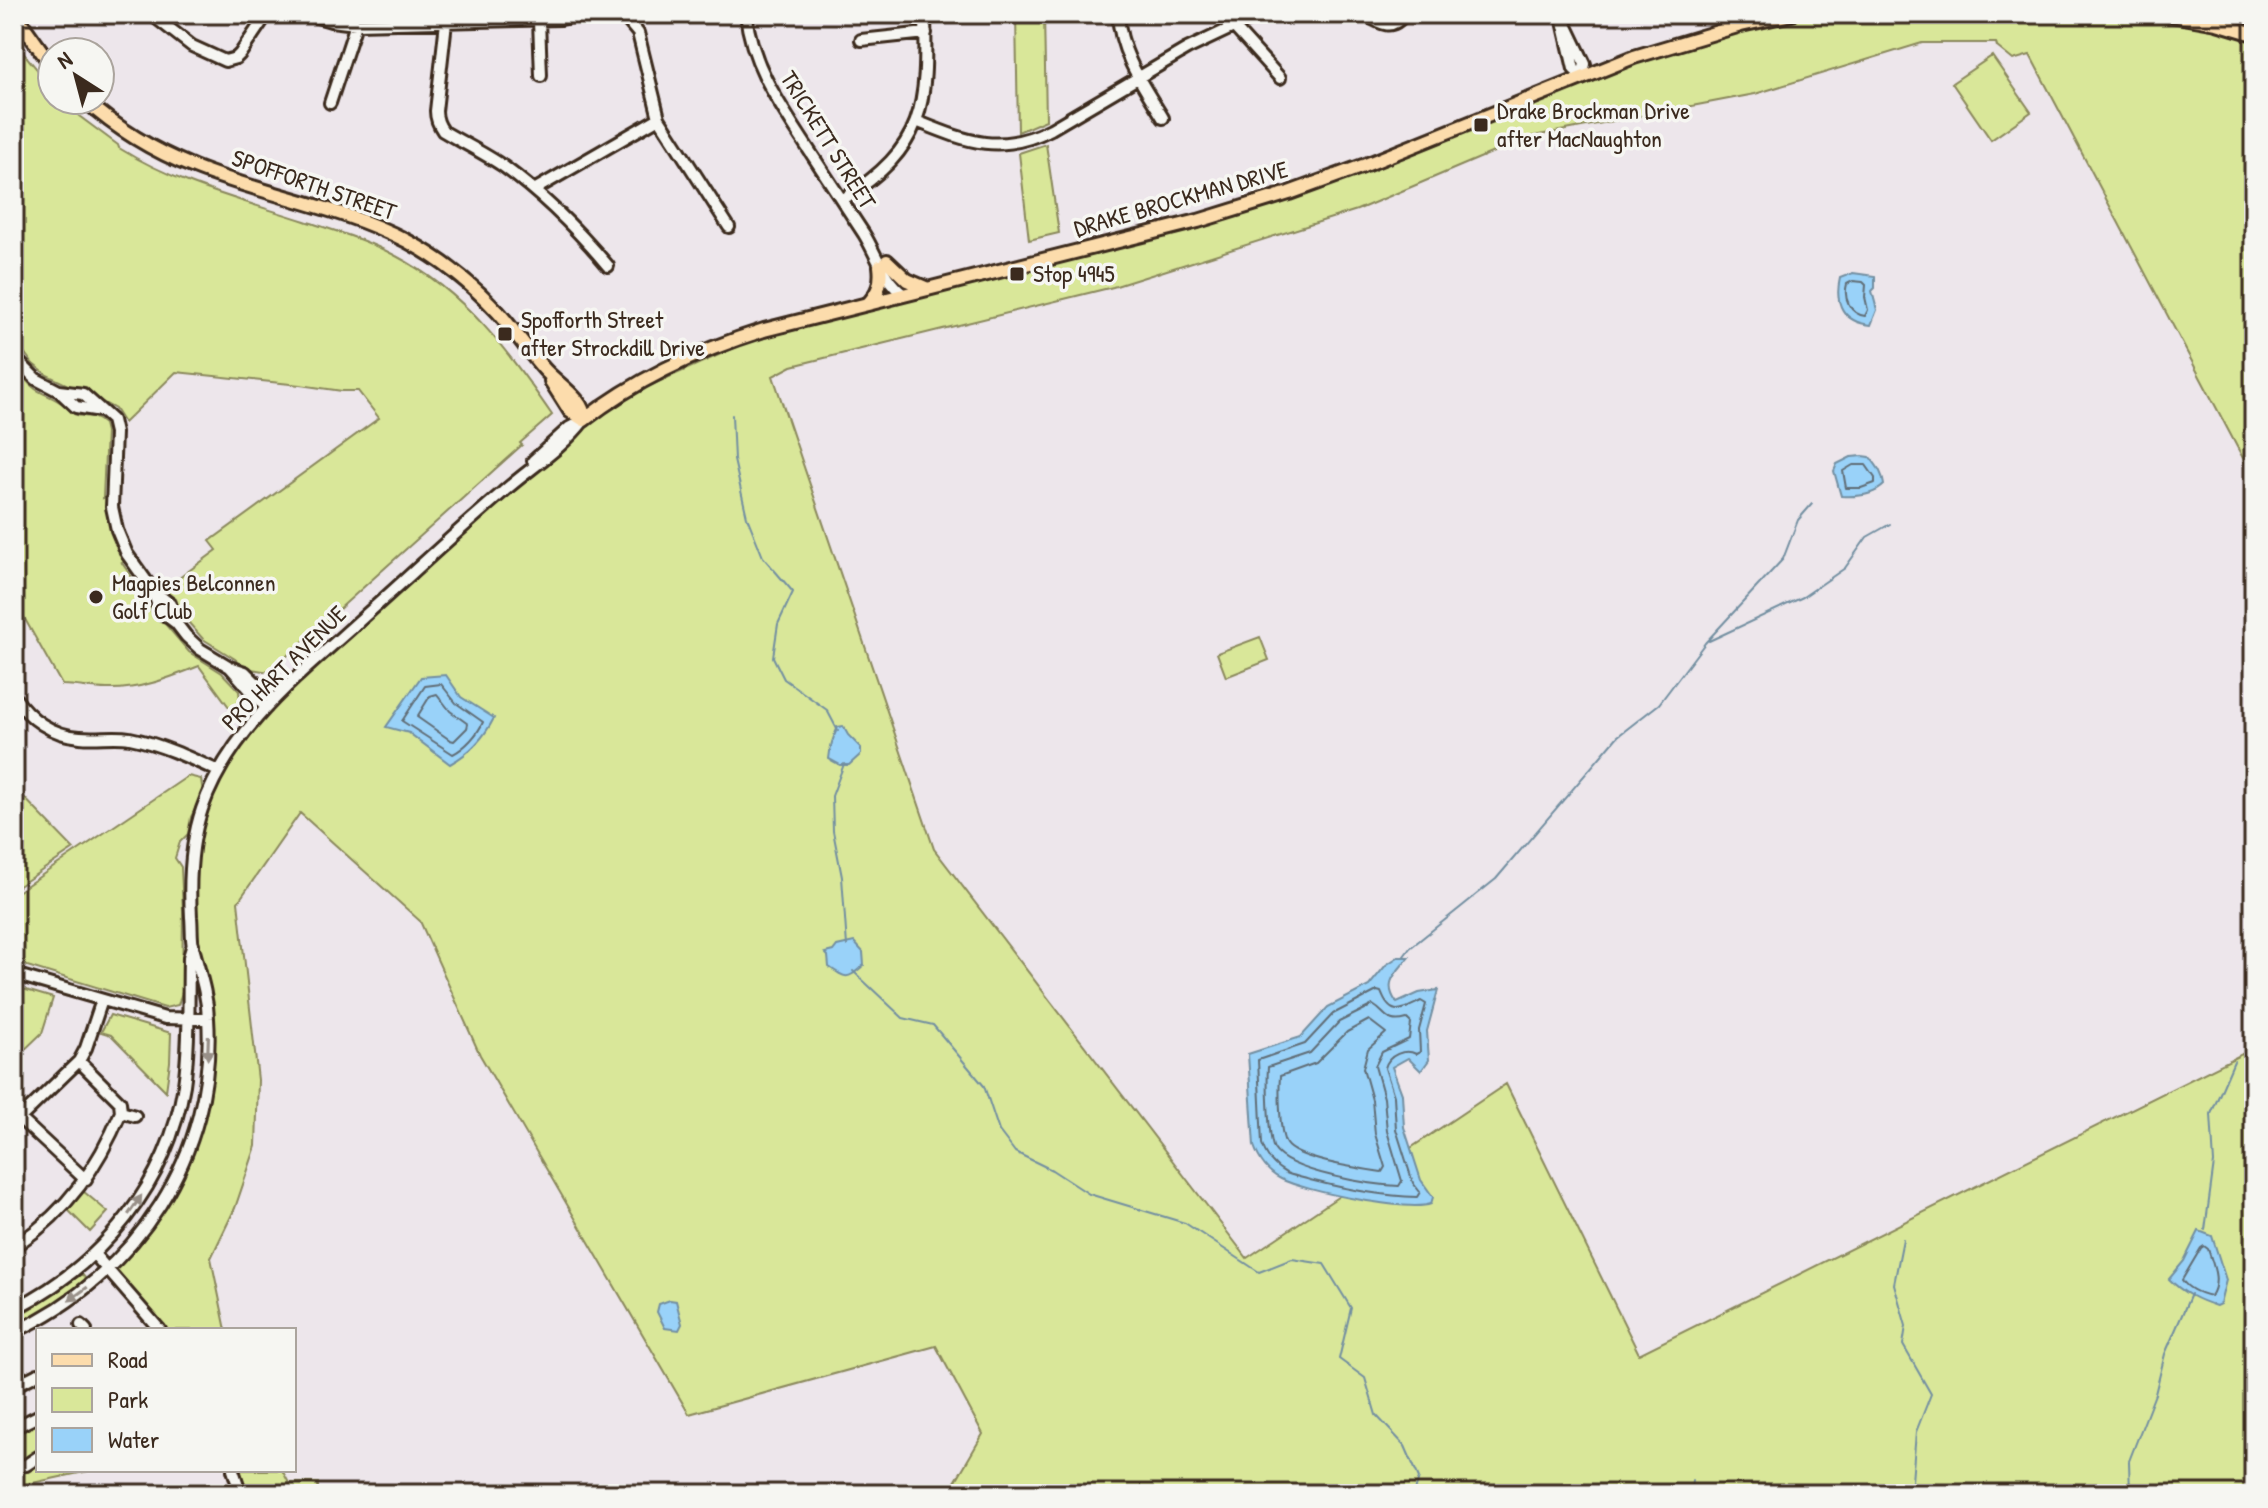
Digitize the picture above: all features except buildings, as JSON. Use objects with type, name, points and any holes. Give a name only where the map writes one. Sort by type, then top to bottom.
[{"type":"main road","points":[[15,14],[36,47]]},
{"type":"main road","name":"DRAKE BROCKMAN DRIVE","points":[[584,420],[622,393],[716,346],[764,330],[1143,236],[1289,193],[1582,76],[1677,43],[1792,14]]},
{"type":"main road","points":[[2166,14],[2217,23],[2254,34]]},
{"type":"main road","name":"SPOFFORTH STREET","points":[[105,116],[119,127],[195,168],[355,218],[433,256],[498,313],[544,369],[573,415],[584,420]]},
{"type":"main road","points":[[883,263],[907,280],[928,289]]},
{"type":"main road","points":[[868,304],[881,285],[883,263]]},
{"type":"street","points":[[151,14],[192,46],[225,61],[236,58],[267,14]]},
{"type":"street","points":[[307,14],[356,24],[539,20],[586,14]]},
{"type":"street","points":[[622,14],[638,33],[659,118],[729,227]]},
{"type":"street","name":"TRICKETT STREET","points":[[746,14],[752,45],[777,101],[883,263],[894,287],[904,295]]},
{"type":"street","points":[[842,200],[891,163],[916,121],[925,85],[925,14]]},
{"type":"street","points":[[1118,14],[1125,50],[1163,118]]},
{"type":"street","points":[[916,121],[976,143],[1021,142],[1051,129],[1187,49],[1261,14]]},
{"type":"street","points":[[1364,14],[1386,25],[1396,23],[1404,14]]},
{"type":"street","points":[[1562,15],[1574,69],[1582,76]]},
{"type":"street","points":[[539,20],[541,76]]},
{"type":"street","points":[[446,22],[436,111],[440,126],[534,190],[570,223],[608,266]]},
{"type":"street","points":[[330,103],[356,24]]},
{"type":"street","points":[[1233,26],[1280,78]]},
{"type":"street","points":[[861,40],[926,33]]},
{"type":"street","points":[[534,190],[659,118]]},
{"type":"street","points":[[14,357],[36,379],[59,391],[83,394],[108,415],[115,428],[112,507],[127,554],[152,589],[170,604],[176,623],[186,636],[200,649],[245,672],[269,704]]},
{"type":"street","name":"PRO HART AVENUE","points":[[14,1332],[77,1296],[132,1245],[171,1187],[197,1123],[208,1054],[208,1019],[203,979],[193,944],[190,885],[201,812],[218,771],[237,741],[269,704],[517,479],[574,434],[584,420]]},
{"type":"street","points":[[14,696],[35,720],[56,733],[81,738],[132,739],[218,771]]},
{"type":"street","name":"PRO HART AVENUE","points":[[14,1309],[53,1287],[94,1254],[127,1218],[145,1191],[172,1132],[184,1084],[188,1052],[189,957],[193,944]]},
{"type":"street","points":[[14,974],[165,1018],[208,1019]]},
{"type":"street","points":[[86,1180],[16,1119],[79,1061],[102,1000]]},
{"type":"street","points":[[15,1242],[58,1212],[86,1180],[107,1145],[121,1112],[120,1102],[79,1061]]},
{"type":"street","points":[[121,1112],[135,1116]]},
{"type":"street","points":[[94,1254],[158,1328]]},
{"type":"street","points":[[14,1386],[36,1375]]},
{"type":"street","points":[[14,1428],[36,1417]]},
{"type":"street","points":[[14,1466],[26,1465],[36,1458]]},
{"type":"street","points":[[234,1472],[241,1494]]},
{"type":"green space","points":[[1016,14],[1044,14],[1046,120],[1018,132]]},
{"type":"green space","points":[[1792,14],[2166,14],[2254,34],[2254,479],[2030,55],[2013,60],[1996,43],[1922,43],[1755,94],[1529,137],[1357,210],[1113,287],[792,366],[773,376],[934,849],[1247,1258],[1506,1084],[1639,1354],[2254,1048],[2254,1494],[948,1494],[983,1434],[936,1346],[689,1414],[480,1055],[420,921],[300,813],[238,902],[258,1080],[256,1146],[235,1208],[211,1258],[226,1328],[158,1328],[108,1269],[153,1217],[197,1123],[208,1019],[193,944],[193,849],[218,771],[266,708],[594,418],[638,391],[752,340],[868,304],[1289,193],[1566,83]]},
{"type":"green space","points":[[14,50],[17,53],[21,50],[36,68],[36,116],[79,116],[119,148],[163,172],[385,250],[443,287],[484,325],[552,415],[269,672],[245,668],[203,639],[181,614],[176,599],[163,590],[217,550],[210,541],[379,418],[358,391],[176,372],[124,423],[115,409],[97,399],[86,387],[70,386],[47,375],[33,364],[14,339]]},
{"type":"green space","points":[[1992,56],[2031,112],[1991,140],[1952,83]]},
{"type":"green space","points":[[1046,144],[1059,233],[1029,240],[1019,153]]},
{"type":"green space","points":[[14,371],[74,414],[95,418],[104,424],[103,498],[109,499],[111,527],[125,562],[122,563],[148,600],[153,616],[166,625],[189,652],[222,673],[239,691],[240,700],[232,711],[199,666],[131,688],[62,685],[14,604]]},
{"type":"green space","points":[[1260,637],[1269,660],[1226,677],[1217,653]]},
{"type":"green space","points":[[188,776],[201,779],[203,793],[191,817],[188,834],[180,842],[175,858],[181,867],[183,911],[182,992],[178,1005],[165,1008],[14,962],[14,894]]},
{"type":"green space","points":[[14,787],[74,849],[14,889]]},
{"type":"green space","points":[[16,987],[53,998],[42,1033],[14,1060],[14,1018],[19,1016],[14,1005]]},
{"type":"green space","points":[[110,1015],[171,1033],[166,1091],[111,1035],[101,1032]]},
{"type":"green space","points":[[83,1191],[108,1212],[90,1232],[67,1209]]},
{"type":"green space","points":[[82,1274],[88,1282],[46,1311],[14,1327],[14,1316]]},
{"type":"green space","points":[[36,1420],[36,1454],[30,1460],[14,1462],[14,1431]]},
{"type":"green space","points":[[36,1463],[36,1472],[84,1472],[14,1487],[14,1469]]},
{"type":"green space","points":[[234,1472],[283,1472],[289,1483],[318,1483],[318,1492],[241,1494]]},
{"type":"water","points":[[1853,273],[1875,276],[1872,291],[1877,310],[1871,325],[1847,316],[1840,304],[1840,278]]},
{"type":"water","points":[[1851,457],[1870,457],[1875,463],[1884,485],[1864,495],[1841,496],[1834,471],[1837,464]]},
{"type":"water","points":[[446,675],[461,697],[494,718],[476,744],[450,764],[409,733],[386,727],[421,677]]},
{"type":"water","points":[[843,726],[861,748],[861,754],[849,765],[840,765],[829,759],[836,731]]},
{"type":"water","points":[[854,942],[863,952],[864,965],[847,976],[829,967],[825,953]]},
{"type":"water","points":[[1398,957],[1409,957],[1392,978],[1391,990],[1397,1003],[1419,993],[1438,990],[1427,1031],[1429,1060],[1421,1071],[1408,1058],[1392,1067],[1402,1094],[1404,1127],[1421,1180],[1433,1197],[1431,1204],[1401,1205],[1356,1199],[1281,1179],[1264,1165],[1254,1146],[1248,1054],[1301,1037],[1328,1007],[1369,986],[1386,965]]},
{"type":"water","points":[[2199,1231],[2212,1236],[2226,1280],[2220,1304],[2216,1306],[2191,1296],[2169,1279],[2184,1261]]},
{"type":"water","points":[[676,1301],[682,1324],[679,1330],[665,1328],[657,1312],[659,1304]]},
{"type":"waterway","points":[[732,415],[734,460],[747,517],[763,557],[793,592],[778,624],[773,657],[784,679],[827,710],[838,731]]},
{"type":"waterway","points":[[1404,956],[1496,879],[1618,736],[1659,704],[1705,643],[1783,559],[1798,520],[1812,504]]},
{"type":"waterway","points":[[1709,641],[1803,597],[1845,568],[1867,537],[1890,524]]},
{"type":"waterway","points":[[844,764],[832,796],[833,831],[842,877],[847,946]]},
{"type":"waterway","points":[[853,971],[903,1018],[933,1025],[984,1086],[999,1131],[1015,1152],[1052,1170],[1089,1194],[1185,1223],[1259,1272],[1292,1259],[1324,1264],[1351,1308],[1339,1359],[1365,1378],[1376,1415],[1405,1446],[1419,1478],[1414,1494]]},
{"type":"waterway","points":[[2205,1230],[2214,1163],[2211,1114],[2234,1061]]},
{"type":"waterway","points":[[1903,1239],[1894,1284],[1906,1326],[1903,1345],[1931,1394],[1916,1432],[1911,1494]]},
{"type":"waterway","points":[[2130,1494],[2129,1461],[2155,1394],[2165,1354],[2191,1294]]},
{"type":"waterway","points":[[1691,1494],[1692,1480]]},
{"type":"place","name":"Drake Brockman Drive after MacNaughton","points":[[1481,125]]},
{"type":"place","name":"Stop 4945","points":[[1017,274]]},
{"type":"place","name":"Spofforth Street after Strockdill Drive","points":[[505,334]]},
{"type":"place","name":"Magpies Belconnen Golf Club","points":[[96,597]]}]
